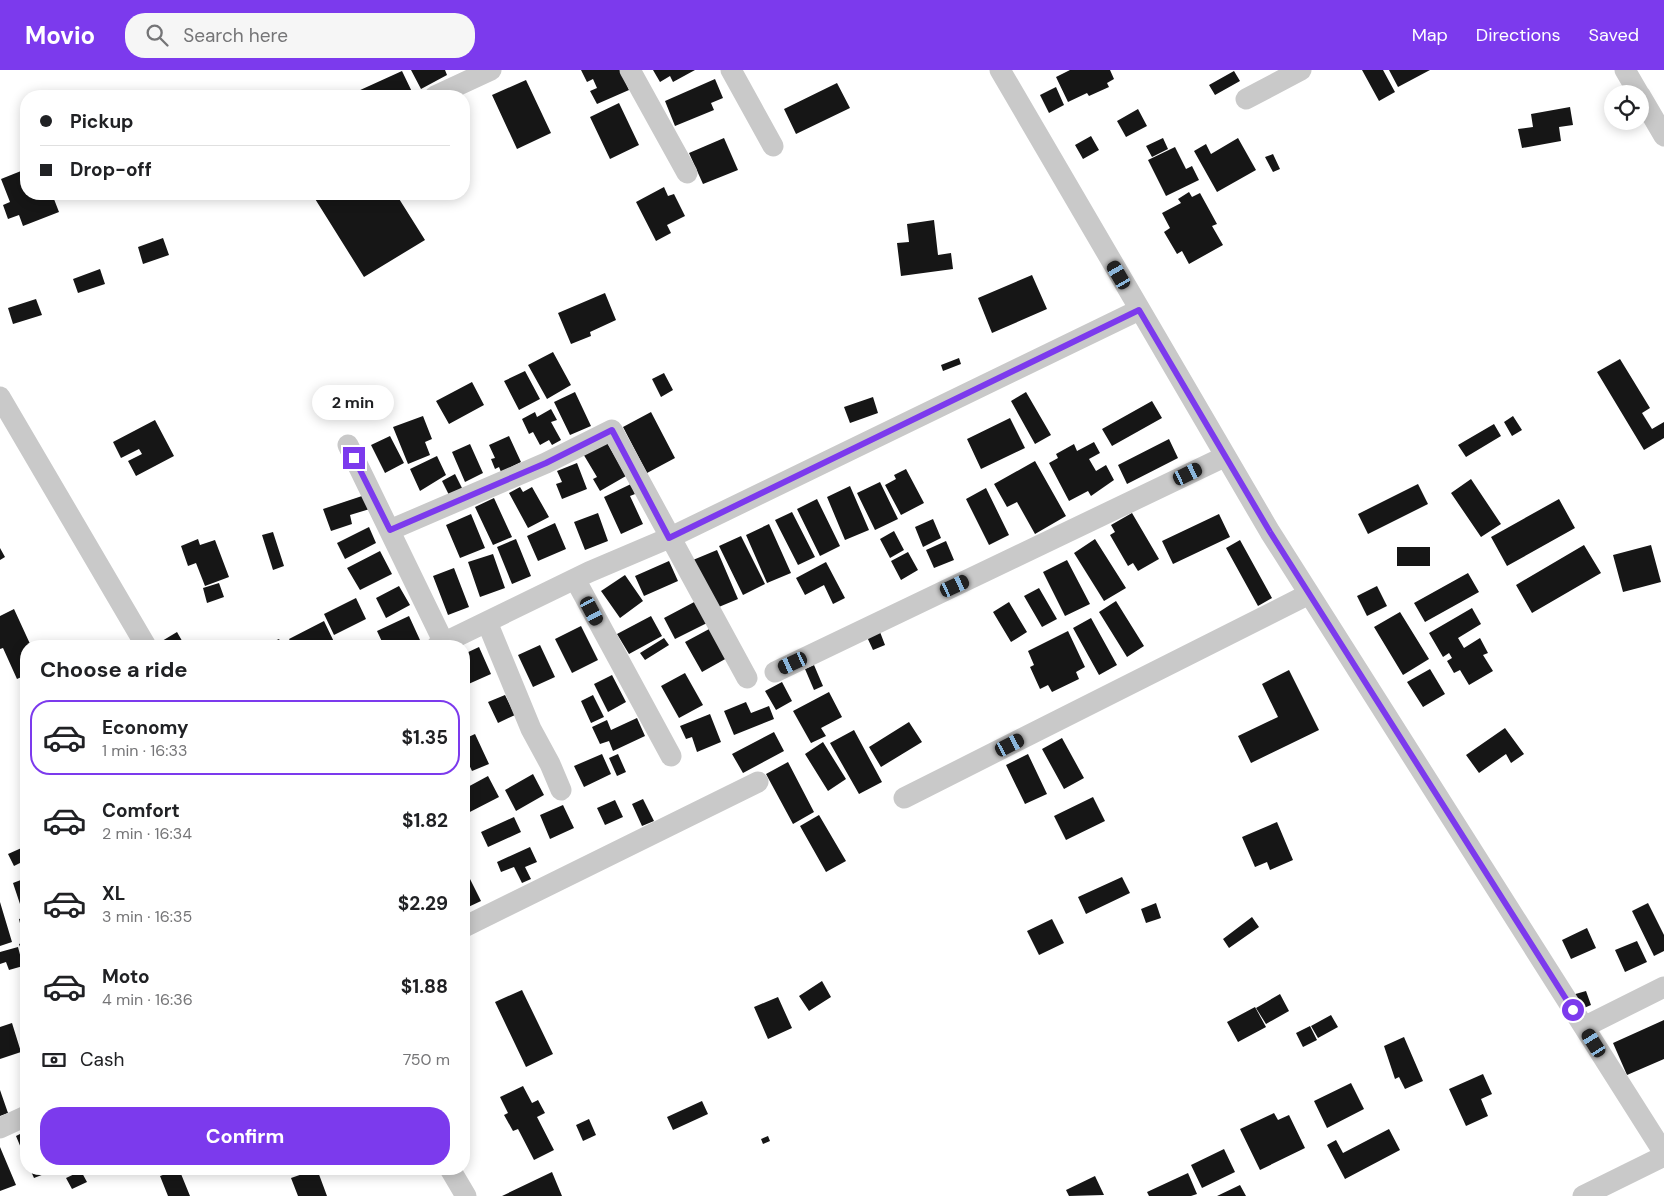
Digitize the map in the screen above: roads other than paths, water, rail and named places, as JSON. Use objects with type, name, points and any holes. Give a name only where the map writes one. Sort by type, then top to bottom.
[{"type":"street","points":[[448,90],[491,70]]},
{"type":"street","points":[[630,70],[687,173]]},
{"type":"street","points":[[731,70],[774,146]]},
{"type":"street","points":[[1000,70],[1224,457],[1664,1155],[1583,1196]]},
{"type":"street","points":[[1246,99],[1301,70]]},
{"type":"street","points":[[1625,70],[1634,85]]},
{"type":"street","points":[[1649,110],[1664,136]]},
{"type":"street","points":[[449,640],[575,579],[669,538],[1139,310]]},
{"type":"street","points":[[0,396],[142,640]]},
{"type":"street","points":[[390,530],[546,463],[612,430],[746,678]]},
{"type":"street","points":[[348,446],[390,530],[439,640]]},
{"type":"street","points":[[775,672],[1224,457]]},
{"type":"street","points":[[575,579],[671,756]]},
{"type":"street","points":[[904,798],[1309,594]]},
{"type":"street","points":[[487,622],[531,729],[550,764],[561,790]]},
{"type":"street","points":[[470,924],[758,782]]},
{"type":"street","points":[[1584,1027],[1664,987]]},
{"type":"street","points":[[0,1128],[20,1119]]},
{"type":"street","points":[[454,1175],[466,1196]]}]
